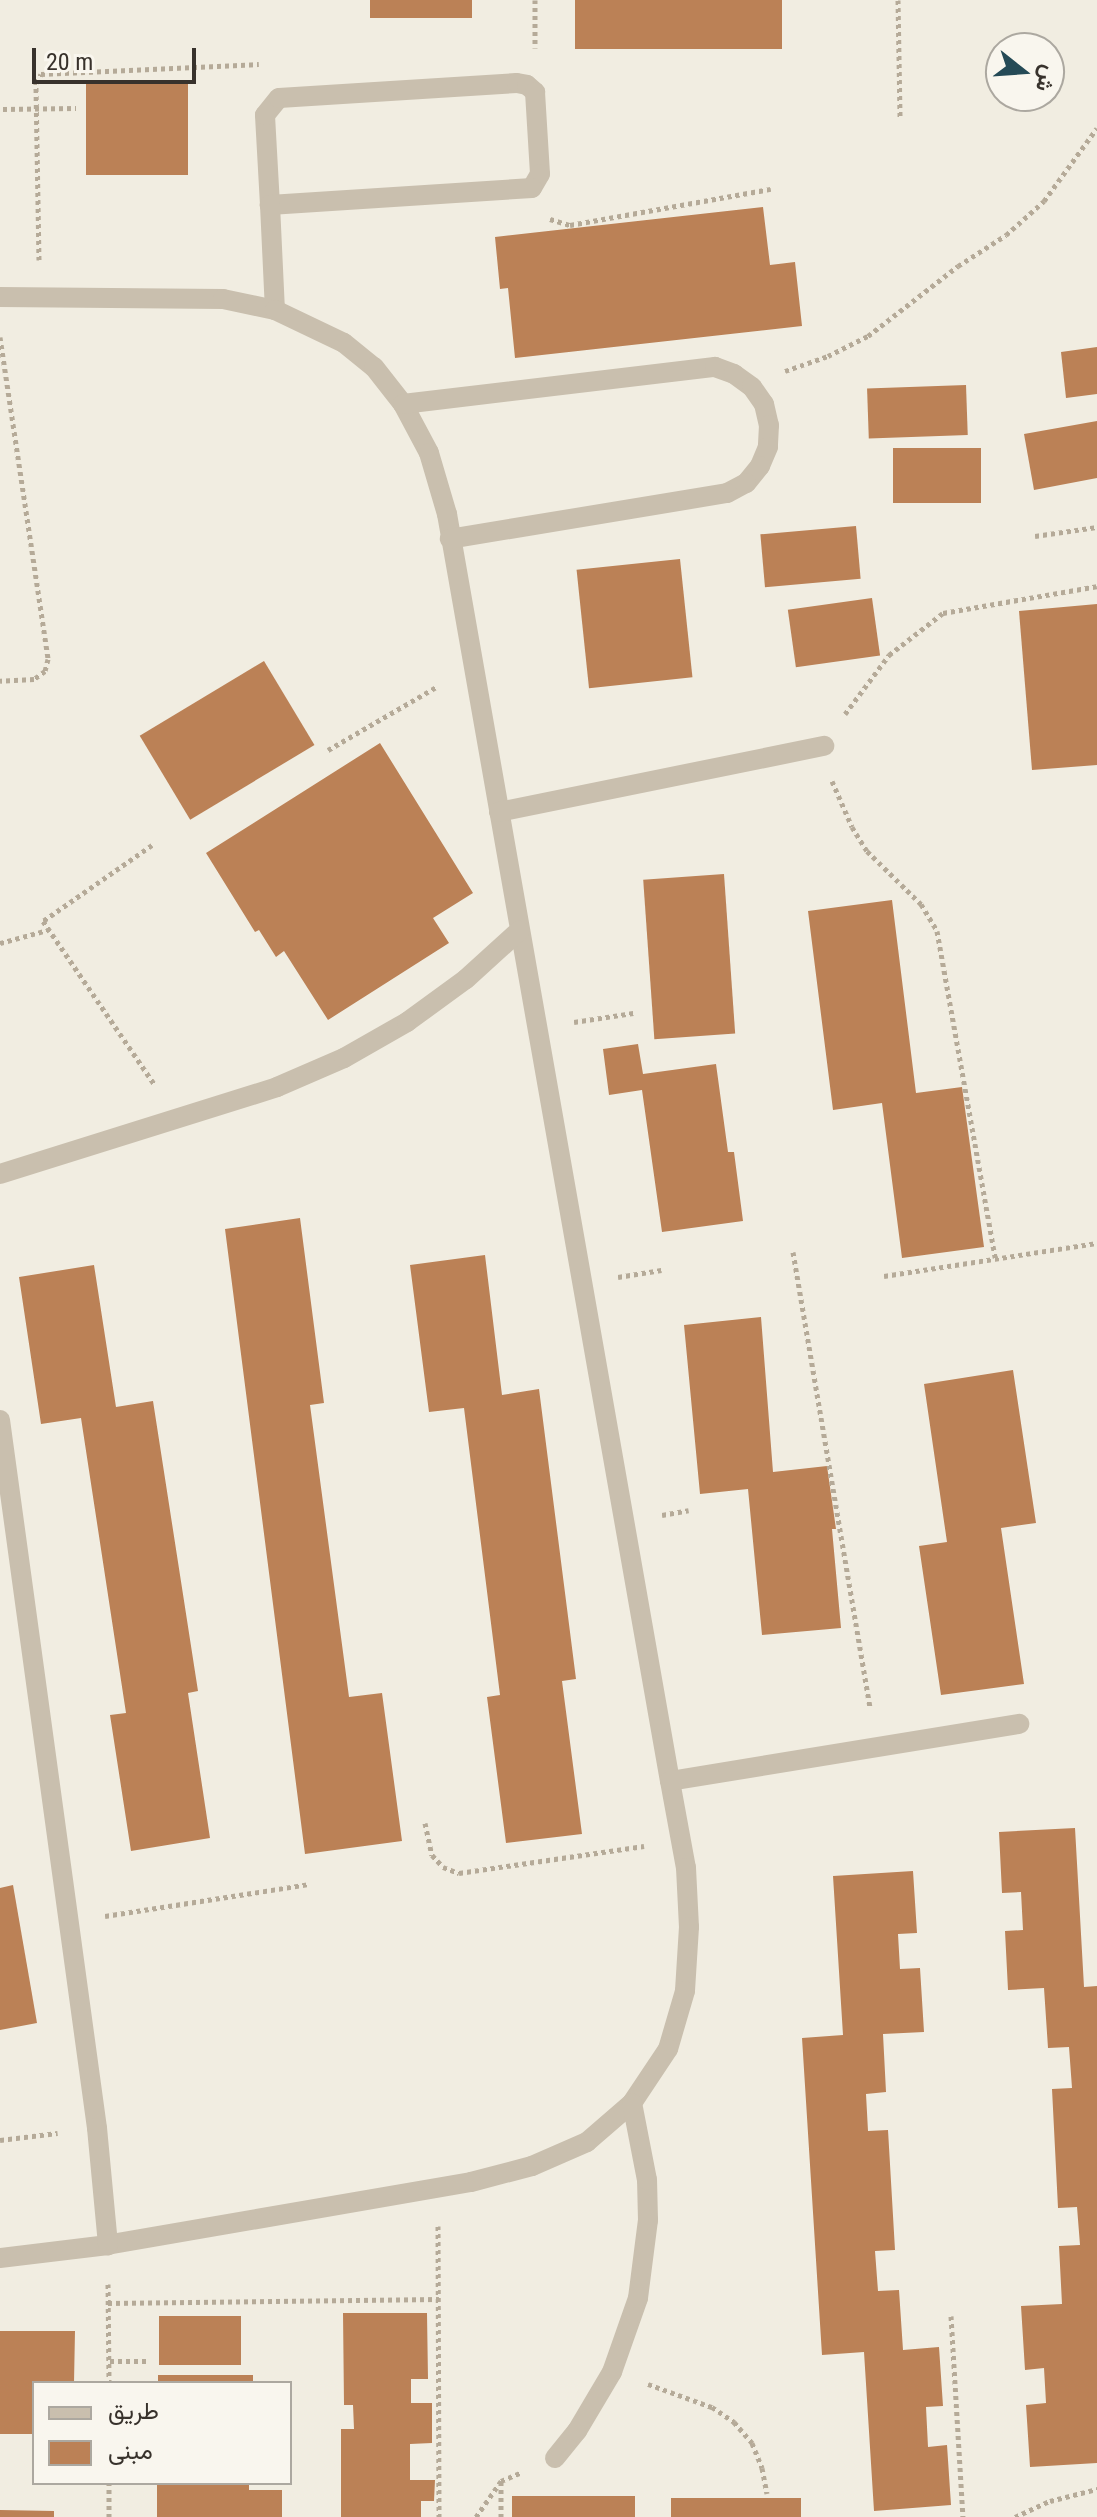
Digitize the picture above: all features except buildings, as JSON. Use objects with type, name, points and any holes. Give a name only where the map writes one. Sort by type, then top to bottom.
[{"type":"street","points":[[270,205],[532,188],[540,174],[536,97],[527,85],[286,96],[273,102],[265,115],[275,310]]},
{"type":"street","points":[[0,297],[223,299],[275,310],[311,324],[344,343],[374,367],[403,404],[429,453],[450,539],[473,665],[681,1840],[689,1927],[685,1991],[668,2049],[632,2103],[587,2142],[532,2166],[437,2189],[108,2245],[0,2258]]},
{"type":"street","points":[[403,404],[715,367],[734,374],[752,387],[764,404],[769,425],[768,447],[760,466],[746,483],[727,493],[450,539]]},
{"type":"street","points":[[499,812],[824,746]]},
{"type":"street","points":[[0,1174],[277,1087],[344,1058],[407,1022],[466,979],[519,931]]},
{"type":"street","points":[[0,1420],[97,2128],[108,2245]]},
{"type":"street","points":[[670,1781],[1019,1724]]},
{"type":"street","points":[[555,2458],[577,2431],[612,2372],[638,2298],[648,2220],[647,2180],[632,2103]]},
{"type":"path","points":[[898,0],[900,117]]},
{"type":"path","points":[[40,296],[35,108],[36,83],[45,73],[254,62],[273,70],[284,86],[286,96]]},
{"type":"path","points":[[3,109],[76,108]]},
{"type":"path","points":[[752,387],[868,336],[946,275],[1006,235],[1044,201],[1097,128]]},
{"type":"path","points":[[532,188],[534,200],[548,218],[570,225],[771,189]]},
{"type":"path","points":[[0,337],[48,659],[45,671],[34,679],[0,681]]},
{"type":"path","points":[[1035,536],[1097,527]]},
{"type":"path","points":[[995,1258],[937,931],[921,904],[877,862],[852,827],[830,774],[824,746],[874,672],[907,639],[937,616],[955,608],[1097,586]]},
{"type":"path","points":[[328,750],[473,665]]},
{"type":"path","points":[[152,845],[43,921],[178,1119]]},
{"type":"path","points":[[0,943],[48,930]]},
{"type":"path","points":[[537,1028],[633,1013]]},
{"type":"path","points":[[884,1276],[1097,1243]]},
{"type":"path","points":[[793,1252],[876,1747]]},
{"type":"path","points":[[425,1823],[432,1855],[443,1867],[459,1873],[476,1874],[681,1840]]},
{"type":"path","points":[[69,1921],[309,1884]]},
{"type":"path","points":[[0,2140],[97,2128]]},
{"type":"path","points":[[437,2189],[439,2517]]},
{"type":"path","points":[[108,2245],[109,2381]]},
{"type":"path","points":[[108,2303],[439,2299]]},
{"type":"path","points":[[951,2316],[963,2517]]},
{"type":"path","points":[[110,2361],[149,2361]]},
{"type":"path","points":[[612,2372],[687,2396],[734,2422],[752,2443],[762,2468],[767,2494]]},
{"type":"path","points":[[476,2517],[501,2481],[555,2458]]},
{"type":"path","points":[[501,2481],[501,2517]]},
{"type":"path","points":[[109,2485],[109,2517]]},
{"type":"path","points":[[1015,2517],[1050,2501],[1097,2489]]}]
